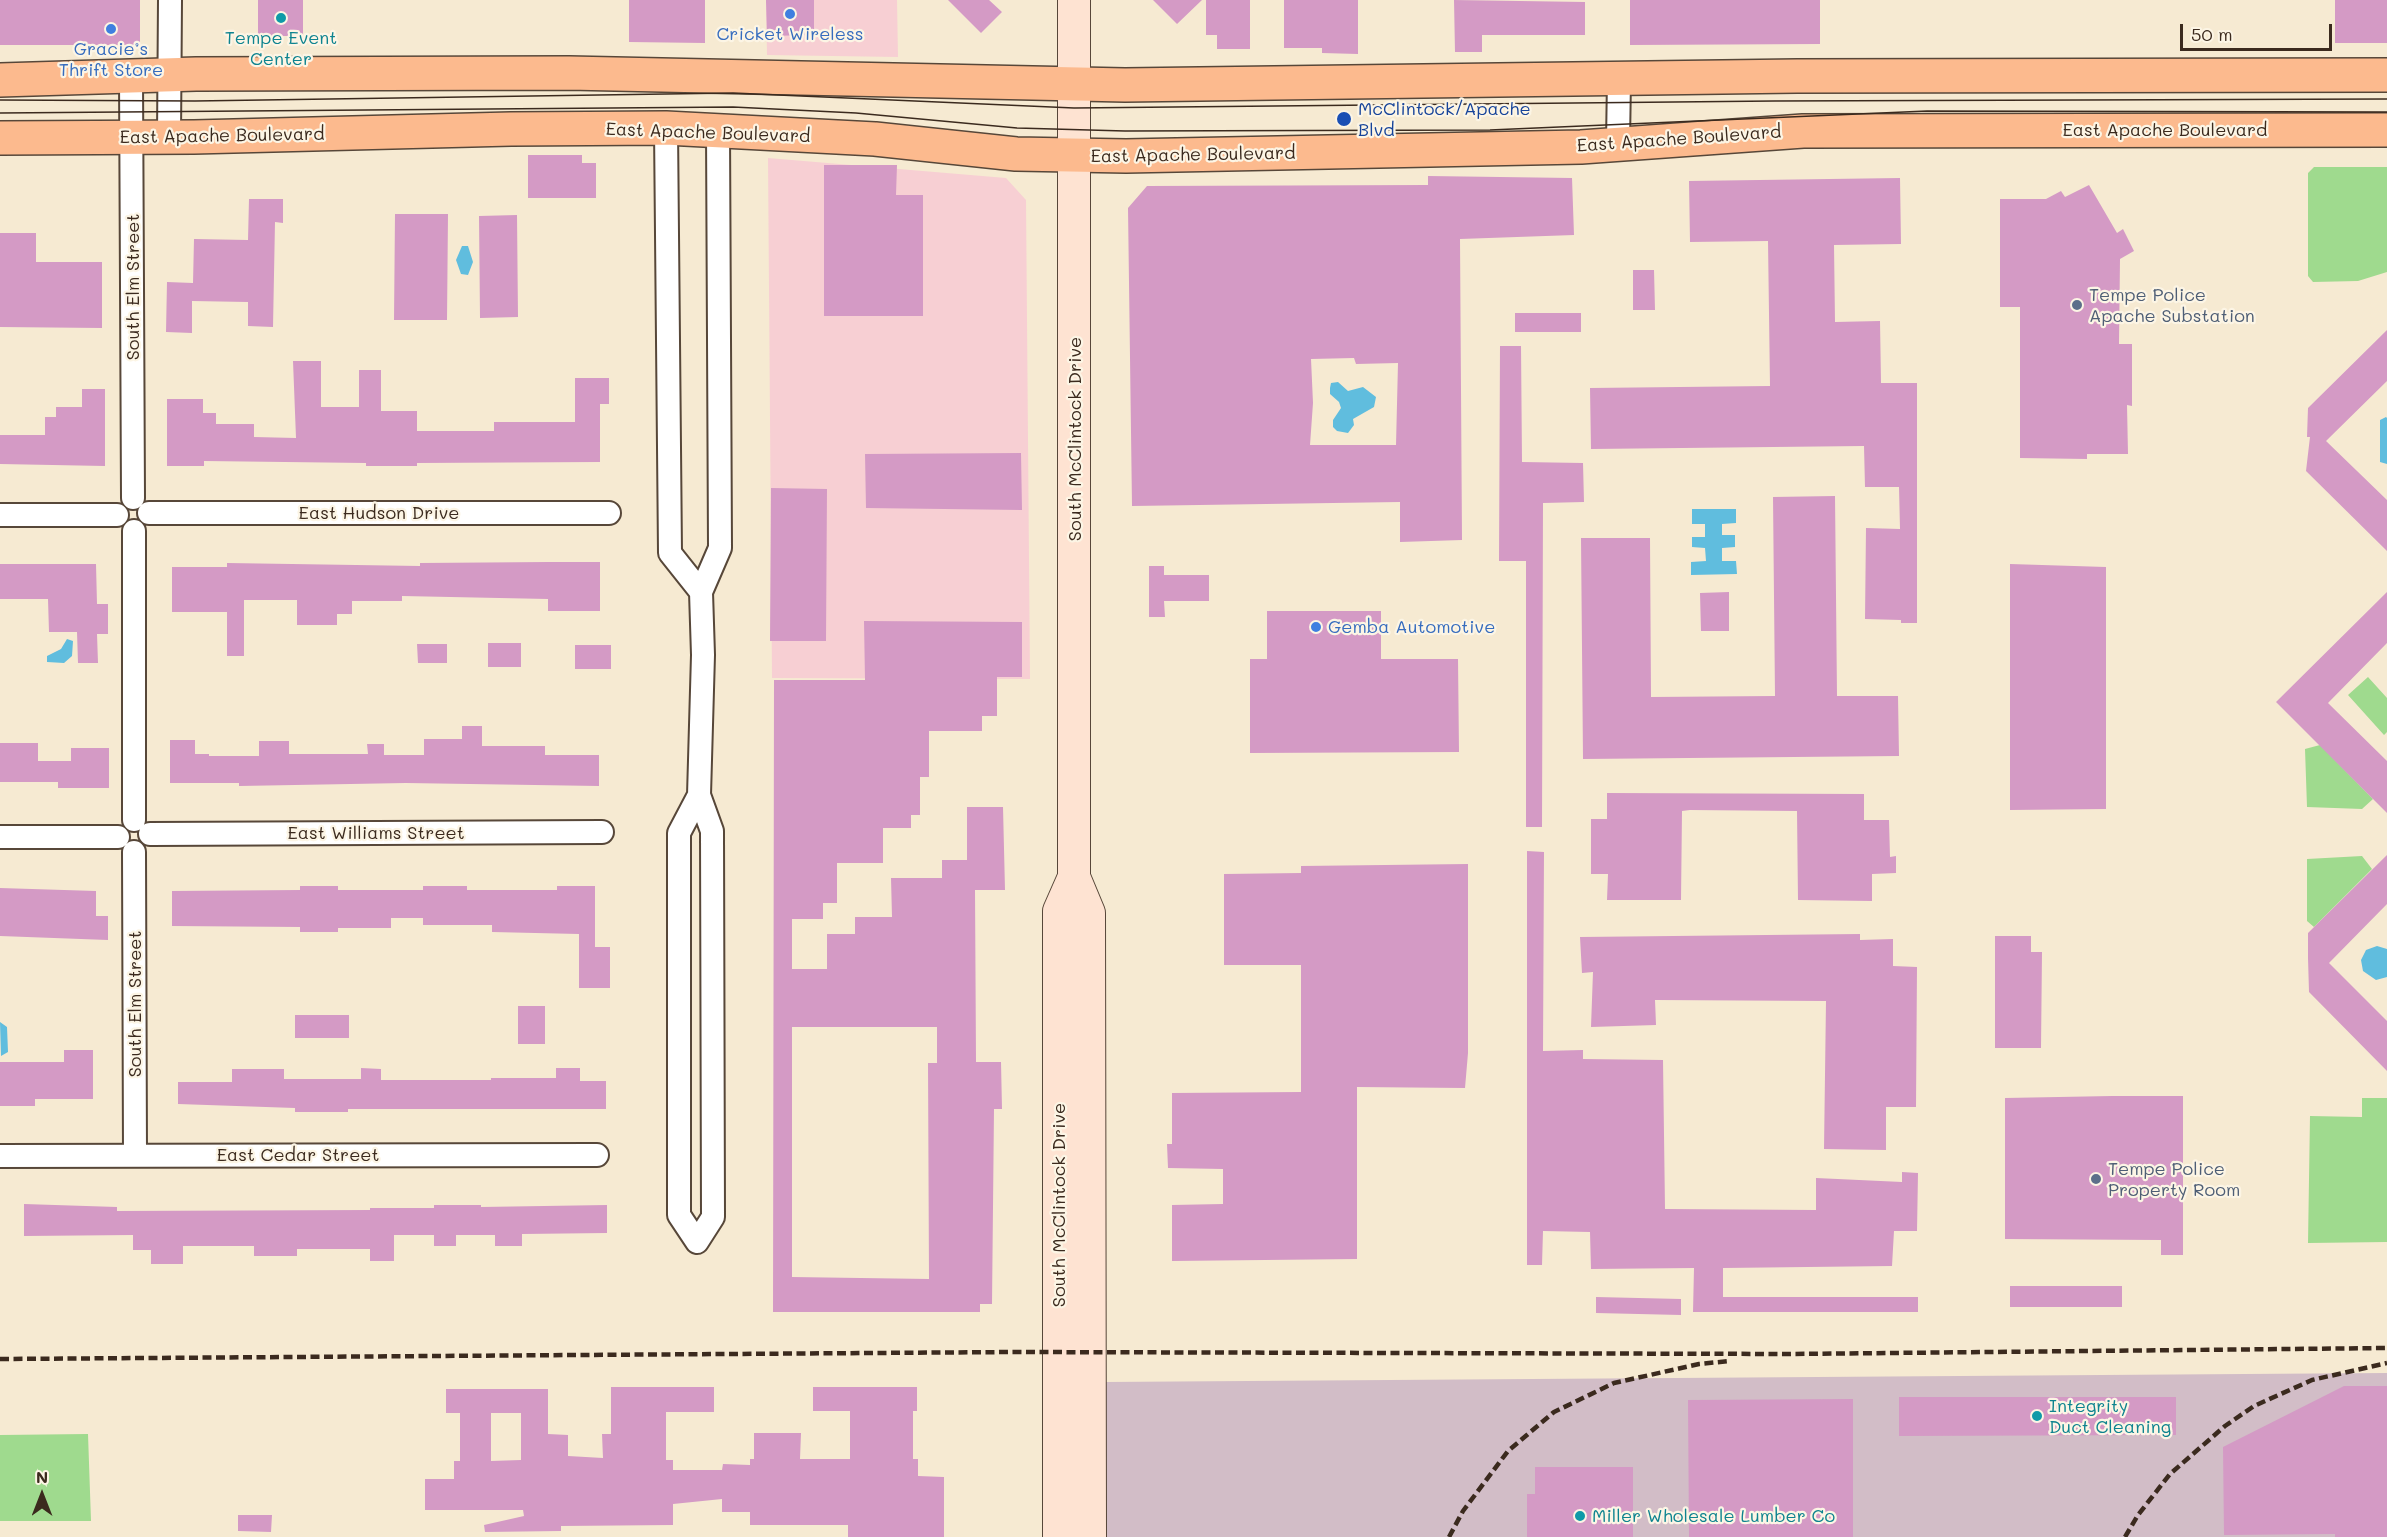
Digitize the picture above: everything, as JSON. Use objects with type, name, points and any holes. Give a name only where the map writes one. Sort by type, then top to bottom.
[{"type":"main road","name":"South McClintock Drive","points":[[1074,0],[1074,877],[1089,913],[1090,1537]]},
{"type":"main road","points":[[0,80],[170,75],[702,74],[1074,85],[1619,79],[2387,75]]},
{"type":"main road","name":"East Apache Boulevard","points":[[0,138],[666,128],[874,139],[1016,154],[1074,156],[1458,151],[1581,147],[1618,142],[1803,131],[2387,130]]},
{"type":"main road","name":"South McClintock Drive","points":[[1059,1537],[1059,911],[1074,877]]},
{"type":"street","points":[[170,0],[170,137]]},
{"type":"street","name":"South Elm Street","points":[[131,76],[141,505]]},
{"type":"street","points":[[1618,142],[1619,79]]},
{"type":"street","points":[[666,128],[670,553],[701,592]]},
{"type":"street","points":[[699,795],[679,833],[679,1215],[697,1242],[713,1217],[712,831],[699,795],[703,655],[701,592],[720,548],[718,130]]},
{"type":"street","points":[[121,503],[141,505],[145,525],[134,531],[124,528],[117,515],[121,503]]},
{"type":"street","name":"East Hudson Drive","points":[[141,505],[609,513]]},
{"type":"street","points":[[0,514],[117,515]]},
{"type":"street","points":[[134,531],[144,849],[134,852],[124,849],[118,837],[122,825],[142,827]]},
{"type":"street","name":"East Williams Street","points":[[142,827],[602,832]]},
{"type":"street","points":[[0,837],[118,837]]},
{"type":"street","name":"South Elm Street","points":[[134,852],[135,1155]]},
{"type":"street","name":"East Cedar Street","points":[[0,1156],[597,1155]]},
{"type":"shaded area","points":[[766,0],[897,0],[898,57],[767,55]]},
{"type":"shaded area","points":[[768,158],[1006,178],[1026,200],[1030,679],[772,678]]},
{"type":"shaded area","points":[[2387,1373],[2387,1537],[1105,1537],[1105,1382]]},
{"type":"green space","points":[[2314,167],[2387,167],[2387,272],[2358,281],[2313,282],[2308,276],[2308,173]]},
{"type":"green space","points":[[2368,677],[2387,698],[2387,732],[2384,735],[2348,695]]},
{"type":"green space","points":[[2320,745],[2373,799],[2362,809],[2307,807],[2305,749]]},
{"type":"green space","points":[[2362,856],[2372,869],[2314,927],[2307,921],[2307,859]]},
{"type":"green space","points":[[2362,1098],[2387,1098],[2387,1242],[2308,1243],[2310,1116],[2362,1117]]},
{"type":"green space","points":[[88,1434],[91,1521],[0,1521],[0,1435]]},
{"type":"water","points":[[462,246],[468,246],[473,262],[468,275],[461,274],[456,260]]},
{"type":"water","points":[[1338,382],[1348,391],[1363,387],[1376,397],[1374,407],[1353,419],[1354,425],[1348,433],[1337,431],[1333,427],[1333,420],[1341,408],[1339,402],[1330,394],[1330,388],[1331,383]]},
{"type":"water","points":[[2386,417],[2387,464],[2380,462],[2380,420]]},
{"type":"water","points":[[1692,509],[1736,509],[1736,523],[1722,524],[1722,535],[1735,535],[1735,547],[1722,548],[1722,561],[1736,561],[1737,574],[1691,575],[1691,562],[1706,561],[1705,548],[1692,547],[1692,537],[1705,537],[1705,524],[1692,524]]},
{"type":"water","points":[[67,639],[73,641],[72,656],[64,663],[47,662],[47,656],[61,649]]},
{"type":"water","points":[[2377,946],[2387,949],[2387,977],[2376,980],[2363,971],[2361,960],[2366,950]]},
{"type":"water","points":[[0,1022],[7,1027],[8,1052],[1,1056]]},
{"type":"building","points":[[0,0],[140,0],[140,45],[0,45]]},
{"type":"building","name":"Tempe Event Center","points":[[258,0],[303,0],[303,36],[258,36]]},
{"type":"building","points":[[629,0],[705,0],[705,43],[629,42]]},
{"type":"building","points":[[766,0],[814,0],[814,35],[767,36]]},
{"type":"building","points":[[948,0],[989,0],[1002,12],[981,33]]},
{"type":"building","points":[[1153,0],[1202,0],[1177,24]]},
{"type":"building","points":[[1206,0],[1250,0],[1250,49],[1217,49],[1217,35],[1206,35]]},
{"type":"building","points":[[1284,0],[1358,0],[1358,54],[1322,53],[1322,48],[1284,48]]},
{"type":"building","points":[[1454,0],[1585,2],[1585,35],[1482,35],[1482,52],[1455,52]]},
{"type":"building","points":[[1630,0],[1820,0],[1820,44],[1630,45]]},
{"type":"building","points":[[2335,0],[2387,0],[2387,43],[2335,43]]},
{"type":"building","points":[[528,155],[582,155],[582,163],[596,163],[596,198],[528,198]]},
{"type":"building","points":[[824,165],[897,165],[896,195],[923,195],[923,316],[824,316]]},
{"type":"building","points":[[1428,176],[1572,178],[1574,235],[1460,239],[1462,540],[1400,542],[1400,502],[1132,506],[1128,208],[1147,186],[1428,185]],"holes":[[[1354,358],[1356,364],[1398,363],[1396,445],[1310,445],[1313,403],[1311,359]]]},
{"type":"building","points":[[1900,178],[1901,244],[1834,245],[1835,322],[1880,321],[1881,383],[1917,383],[1917,623],[1865,619],[1866,528],[1900,529],[1899,487],[1865,487],[1864,446],[1591,449],[1590,388],[1770,386],[1768,241],[1690,242],[1689,181]]},
{"type":"building","points":[[2089,185],[2117,233],[2123,229],[2134,251],[2120,259],[2119,344],[2132,344],[2132,406],[2127,405],[2128,454],[2087,454],[2087,459],[2020,458],[2020,307],[2000,307],[2000,199],[2046,199],[2061,191],[2065,197]]},
{"type":"building","points":[[249,199],[283,199],[283,223],[275,222],[273,327],[248,326],[248,302],[192,301],[192,333],[166,332],[167,282],[193,283],[194,239],[248,240]]},
{"type":"building","points":[[395,214],[448,214],[447,320],[394,320]]},
{"type":"building","points":[[517,215],[518,317],[480,318],[479,216]]},
{"type":"building","points":[[0,233],[36,233],[36,262],[102,262],[102,328],[0,327]]},
{"type":"building","points":[[1633,270],[1654,270],[1655,310],[1633,310]]},
{"type":"building","points":[[1515,313],[1581,313],[1581,332],[1515,332]]},
{"type":"building","points":[[2387,330],[2387,381],[2326,441],[2387,500],[2387,551],[2306,471],[2310,437],[2307,437],[2308,408]]},
{"type":"building","points":[[1500,346],[1521,346],[1522,462],[1583,463],[1584,502],[1543,503],[1542,827],[1526,827],[1526,561],[1499,561]]},
{"type":"building","points":[[293,361],[321,361],[321,407],[359,407],[359,370],[381,370],[381,411],[417,411],[417,431],[494,431],[494,422],[575,422],[575,378],[609,378],[609,404],[600,404],[600,462],[417,463],[417,466],[366,466],[366,463],[204,461],[204,466],[167,466],[167,399],[203,399],[203,413],[216,413],[216,424],[254,424],[254,437],[296,438]]},
{"type":"building","points":[[82,389],[105,389],[105,466],[0,464],[0,435],[45,435],[45,417],[56,417],[56,407],[82,407]]},
{"type":"building","points":[[1021,453],[1022,510],[866,508],[865,454]]},
{"type":"building","points":[[771,488],[827,489],[826,641],[770,641]]},
{"type":"building","points":[[1835,496],[1837,696],[1898,696],[1899,756],[1583,759],[1581,538],[1650,538],[1651,697],[1775,696],[1773,497]]},
{"type":"building","points":[[600,562],[600,611],[548,611],[548,599],[402,596],[402,601],[352,601],[352,614],[337,614],[337,625],[297,625],[297,600],[244,600],[244,656],[227,656],[227,612],[172,612],[172,567],[227,567],[227,563],[420,566],[420,563]]},
{"type":"building","points":[[0,564],[96,564],[97,604],[108,604],[108,634],[97,634],[98,663],[78,663],[77,632],[49,632],[48,599],[0,599]]},
{"type":"building","points":[[2010,564],[2106,567],[2106,809],[2010,810]]},
{"type":"building","points":[[1149,566],[1164,566],[1164,575],[1209,575],[1209,601],[1164,601],[1165,617],[1149,617]]},
{"type":"building","points":[[1729,592],[1729,631],[1701,631],[1700,593]]},
{"type":"building","points":[[2387,592],[2387,643],[2328,703],[2387,761],[2387,813],[2276,702]]},
{"type":"building","points":[[1267,611],[1381,611],[1381,659],[1458,659],[1459,752],[1250,753],[1250,659],[1267,659]]},
{"type":"building","points":[[864,621],[1022,622],[1022,677],[997,677],[997,716],[982,716],[982,731],[929,731],[929,777],[920,777],[920,815],[911,815],[911,828],[883,828],[883,863],[837,863],[837,903],[823,903],[823,919],[792,919],[792,969],[827,969],[827,934],[855,934],[855,917],[892,917],[891,878],[942,878],[942,860],[967,860],[967,807],[1003,807],[1005,890],[975,890],[976,1062],[1001,1062],[1002,1109],[994,1109],[992,1304],[980,1304],[980,1312],[773,1312],[774,680],[865,680]],"holes":[[[792,1027],[937,1027],[937,1063],[928,1063],[929,1279],[792,1277]]]},
{"type":"building","points":[[488,643],[521,643],[521,667],[488,667]]},
{"type":"building","points":[[417,644],[447,644],[447,663],[418,663]]},
{"type":"building","points":[[575,645],[611,645],[611,669],[575,669]]},
{"type":"building","points":[[462,726],[482,726],[482,746],[545,746],[545,755],[599,755],[599,786],[406,783],[239,786],[239,783],[170,783],[170,740],[195,740],[195,754],[209,754],[209,756],[259,756],[259,741],[289,741],[289,754],[368,754],[367,744],[384,744],[384,755],[424,755],[424,739],[462,739]]},
{"type":"building","points":[[0,743],[38,743],[38,761],[71,761],[71,748],[109,748],[109,788],[58,788],[58,782],[0,782]]},
{"type":"building","points":[[1607,793],[1864,794],[1864,820],[1889,820],[1890,857],[1896,856],[1896,873],[1872,874],[1872,901],[1798,900],[1797,811],[1690,810],[1682,811],[1681,900],[1607,900],[1608,874],[1591,874],[1591,819],[1607,819]]},
{"type":"building","points":[[1527,851],[1544,852],[1543,1051],[1583,1050],[1583,1059],[1663,1060],[1665,1209],[1816,1210],[1816,1178],[1902,1182],[1902,1172],[1918,1173],[1917,1231],[1894,1231],[1892,1266],[1723,1268],[1723,1297],[1918,1297],[1918,1312],[1693,1312],[1694,1268],[1591,1269],[1590,1232],[1543,1231],[1542,1265],[1527,1265]]},
{"type":"building","points":[[2387,855],[2387,904],[2329,963],[2387,1021],[2387,1071],[2309,992],[2308,933]]},
{"type":"building","points":[[1468,864],[1468,1053],[1465,1088],[1357,1087],[1357,1259],[1172,1261],[1172,1205],[1223,1204],[1223,1169],[1168,1168],[1167,1144],[1172,1144],[1172,1093],[1301,1092],[1301,965],[1224,965],[1224,874],[1301,873],[1301,866]]},
{"type":"building","points":[[300,886],[338,886],[338,890],[423,890],[423,886],[467,886],[467,890],[557,890],[557,886],[595,886],[595,947],[610,947],[610,988],[579,988],[579,934],[492,932],[492,925],[423,925],[423,918],[391,918],[391,928],[338,928],[338,932],[300,932],[300,927],[172,926],[172,891],[300,890]]},
{"type":"building","points":[[0,888],[96,891],[96,916],[108,916],[108,940],[0,936]]},
{"type":"building","points":[[1860,934],[1860,940],[1893,939],[1893,966],[1917,967],[1916,1107],[1886,1107],[1886,1150],[1824,1149],[1826,1001],[1655,1000],[1656,1025],[1591,1027],[1593,972],[1582,973],[1580,937]]},
{"type":"building","points":[[1995,936],[2031,936],[2031,952],[2042,952],[2041,1048],[1995,1048]]},
{"type":"building","points":[[518,1006],[545,1006],[545,1044],[518,1044]]},
{"type":"building","points":[[295,1015],[349,1015],[349,1038],[295,1038]]},
{"type":"building","points":[[64,1050],[93,1050],[93,1099],[35,1099],[35,1106],[0,1106],[0,1062],[64,1062]]},
{"type":"building","points":[[361,1068],[381,1069],[381,1080],[491,1080],[491,1078],[556,1078],[556,1068],[580,1068],[580,1081],[606,1081],[606,1109],[348,1109],[348,1112],[295,1112],[295,1108],[178,1104],[178,1082],[232,1082],[232,1069],[284,1069],[284,1079],[361,1079]]},
{"type":"building","points":[[2183,1096],[2183,1255],[2161,1255],[2161,1240],[2005,1239],[2005,1098]]},
{"type":"building","points":[[24,1204],[117,1207],[117,1211],[370,1210],[370,1208],[434,1208],[434,1205],[481,1205],[481,1207],[607,1205],[607,1233],[522,1234],[522,1246],[495,1246],[495,1235],[456,1235],[456,1246],[434,1246],[434,1235],[394,1235],[394,1261],[370,1261],[370,1249],[297,1249],[297,1256],[254,1256],[254,1246],[183,1246],[183,1264],[151,1264],[151,1250],[133,1250],[133,1235],[24,1236]]},
{"type":"building","points":[[2010,1286],[2122,1286],[2122,1307],[2010,1307]]},
{"type":"building","points":[[1596,1297],[1681,1299],[1681,1315],[1596,1313]]},
{"type":"building","points":[[2344,1386],[2387,1386],[2387,1537],[2335,1537],[2335,1534],[2224,1535],[2223,1447]]},
{"type":"building","points":[[611,1387],[714,1387],[714,1412],[666,1412],[666,1460],[673,1460],[673,1470],[722,1470],[723,1464],[750,1465],[750,1459],[754,1459],[754,1433],[801,1433],[800,1459],[850,1459],[850,1411],[813,1411],[813,1387],[917,1387],[917,1411],[913,1411],[913,1459],[918,1459],[918,1476],[944,1477],[944,1537],[848,1537],[848,1525],[750,1525],[750,1512],[722,1512],[722,1499],[673,1504],[673,1525],[561,1526],[561,1531],[485,1532],[484,1525],[524,1516],[523,1510],[425,1510],[425,1479],[454,1479],[454,1461],[460,1461],[460,1413],[446,1413],[446,1389],[548,1389],[548,1434],[568,1435],[568,1456],[603,1458],[602,1434],[611,1434]],"holes":[[[491,1413],[521,1413],[521,1460],[491,1461]]]},
{"type":"building","name":"Integrity Duct Cleaning","points":[[1899,1397],[2176,1397],[2176,1435],[1899,1436]]},
{"type":"building","points":[[1853,1399],[1853,1537],[1689,1537],[1688,1400]]},
{"type":"building","name":"Miller Wholesale Lumber Co","points":[[1535,1467],[1633,1467],[1633,1537],[1527,1537],[1527,1494],[1535,1494]]},
{"type":"building","points":[[238,1515],[272,1515],[271,1532],[238,1531]]},
{"type":"tram line","points":[[0,100],[195,101],[733,93],[1074,108],[1774,101],[2387,99]]},
{"type":"tram line","points":[[0,113],[733,107],[856,113],[1017,128],[1125,131],[1490,130],[1927,111],[2387,112]]},
{"type":"railway","points":[[0,1359],[1015,1352],[1790,1354],[2387,1348]]},
{"type":"railway","points":[[1449,1537],[1463,1511],[1508,1451],[1554,1412],[1614,1383],[1699,1364],[1730,1361]]},
{"type":"railway","points":[[2125,1537],[2138,1515],[2170,1474],[2225,1426],[2254,1406],[2312,1380],[2387,1363]]},
{"type":"place","name":"Cricket Wireless","points":[[790,14]]},
{"type":"place","name":"Tempe Event Center","points":[[281,18]]},
{"type":"place","name":"Gracie’s Thrift Store","points":[[111,29]]},
{"type":"place","name":"McClintock/Apache Blvd","points":[[1344,119]]},
{"type":"place","name":"Tempe Police Apache Substation","points":[[2077,305]]},
{"type":"place","name":"Gemba Automotive","points":[[1316,627]]},
{"type":"place","name":"Tempe Police Property Room","points":[[2096,1179]]},
{"type":"place","name":"Integrity Duct Cleaning","points":[[2037,1416]]},
{"type":"place","name":"Miller Wholesale Lumber Co","points":[[1580,1516]]}]
